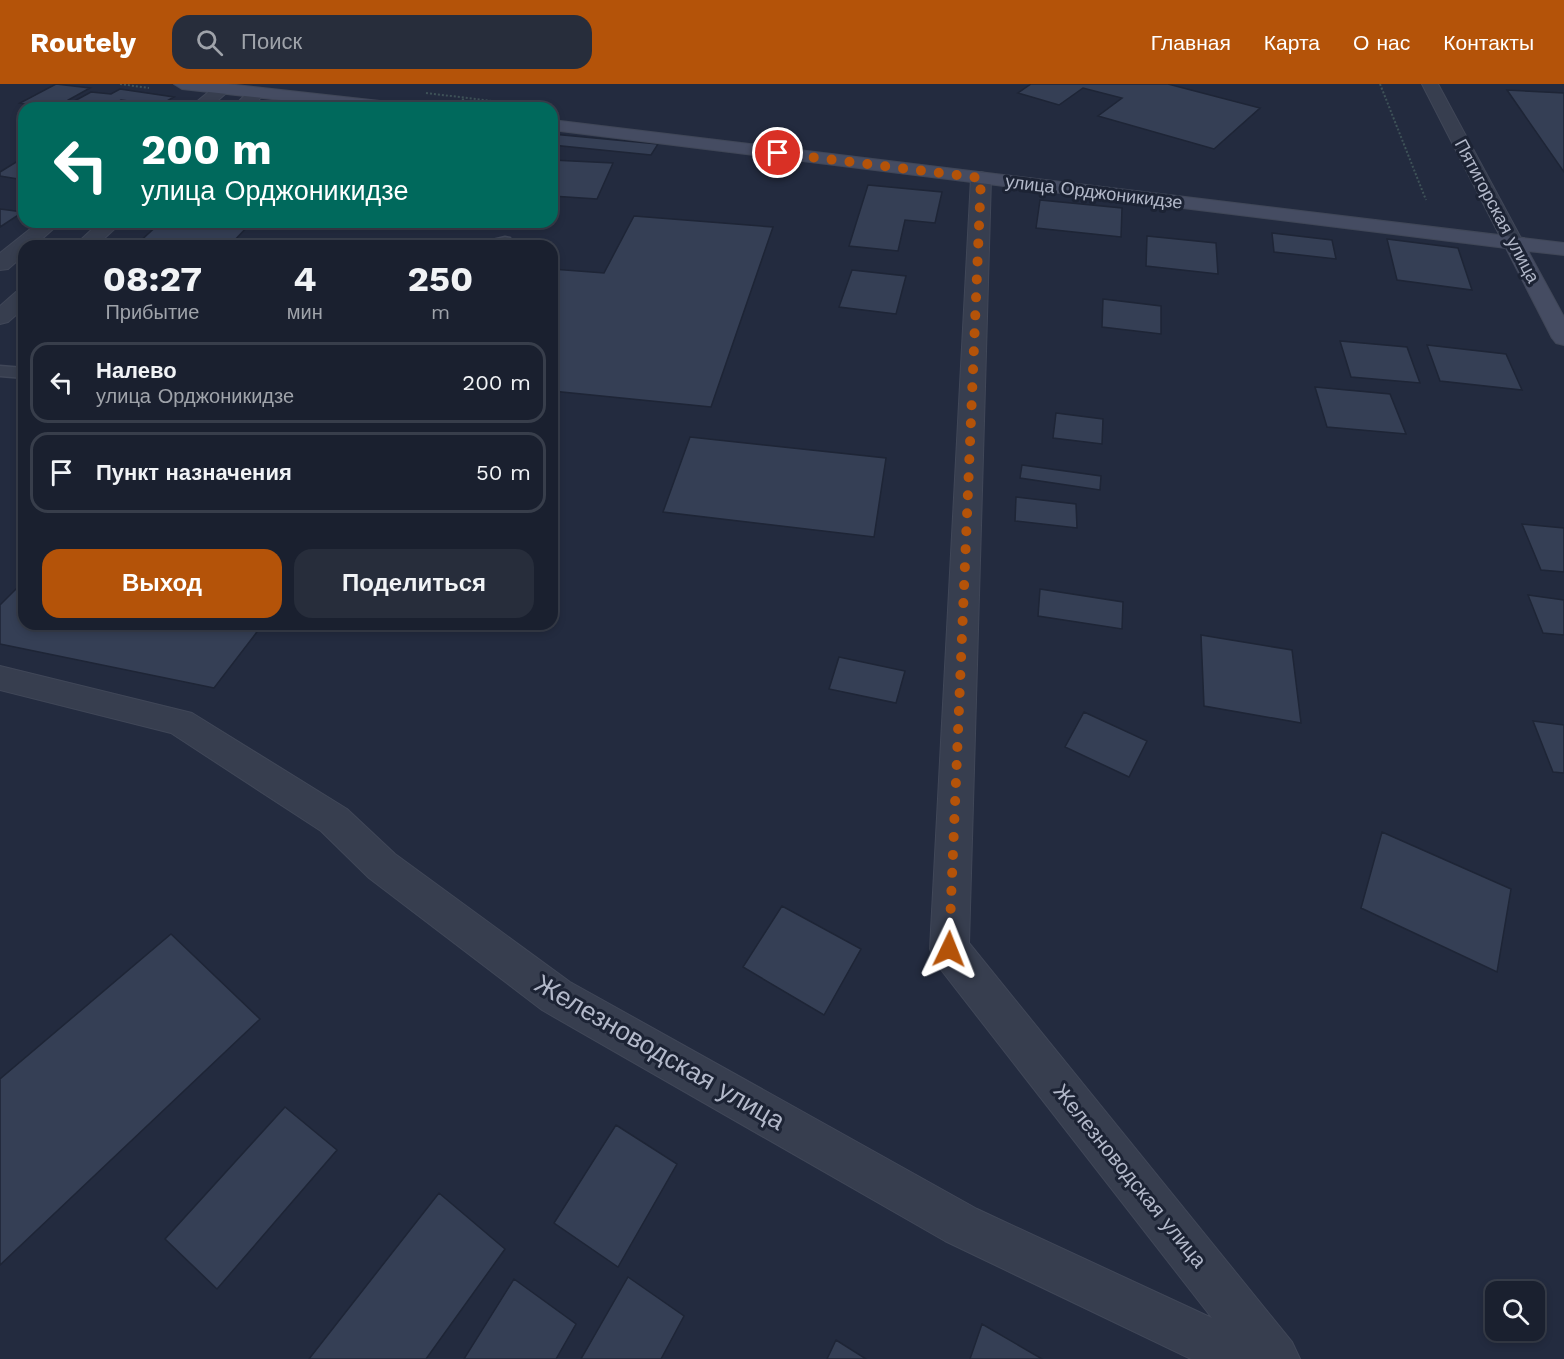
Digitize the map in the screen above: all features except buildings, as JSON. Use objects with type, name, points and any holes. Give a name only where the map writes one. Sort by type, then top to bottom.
[{"type":"main road","points":[[182,84],[342,102]]},
{"type":"main road","name":"улица Орджоникидзе","points":[[558,126],[1564,249]]},
{"type":"main road","name":"Пятигорская улица","points":[[1513,242],[1564,338]]},
{"type":"street","name":"Пятигорская улица","points":[[1430,84],[1513,242]]},
{"type":"street","points":[[206,102],[223,89]]},
{"type":"street","points":[[247,102],[257,93]]},
{"type":"street","name":"Железноводская улица","points":[[981,178],[949,949],[1275,1359]]},
{"type":"street","points":[[31,240],[44,228]]},
{"type":"street","points":[[91,240],[105,228]]},
{"type":"street","points":[[0,317],[18,302]]},
{"type":"street","name":"Железноводская улица","points":[[0,678],[180,722],[334,820],[382,866],[556,996],[961,1225],[1245,1359]]},
{"type":"lane","points":[[0,371],[18,372]]},
{"type":"path","points":[[460,102],[465,97]]},
{"type":"route","points":[[778,153],[981,178],[949,949]]}]
